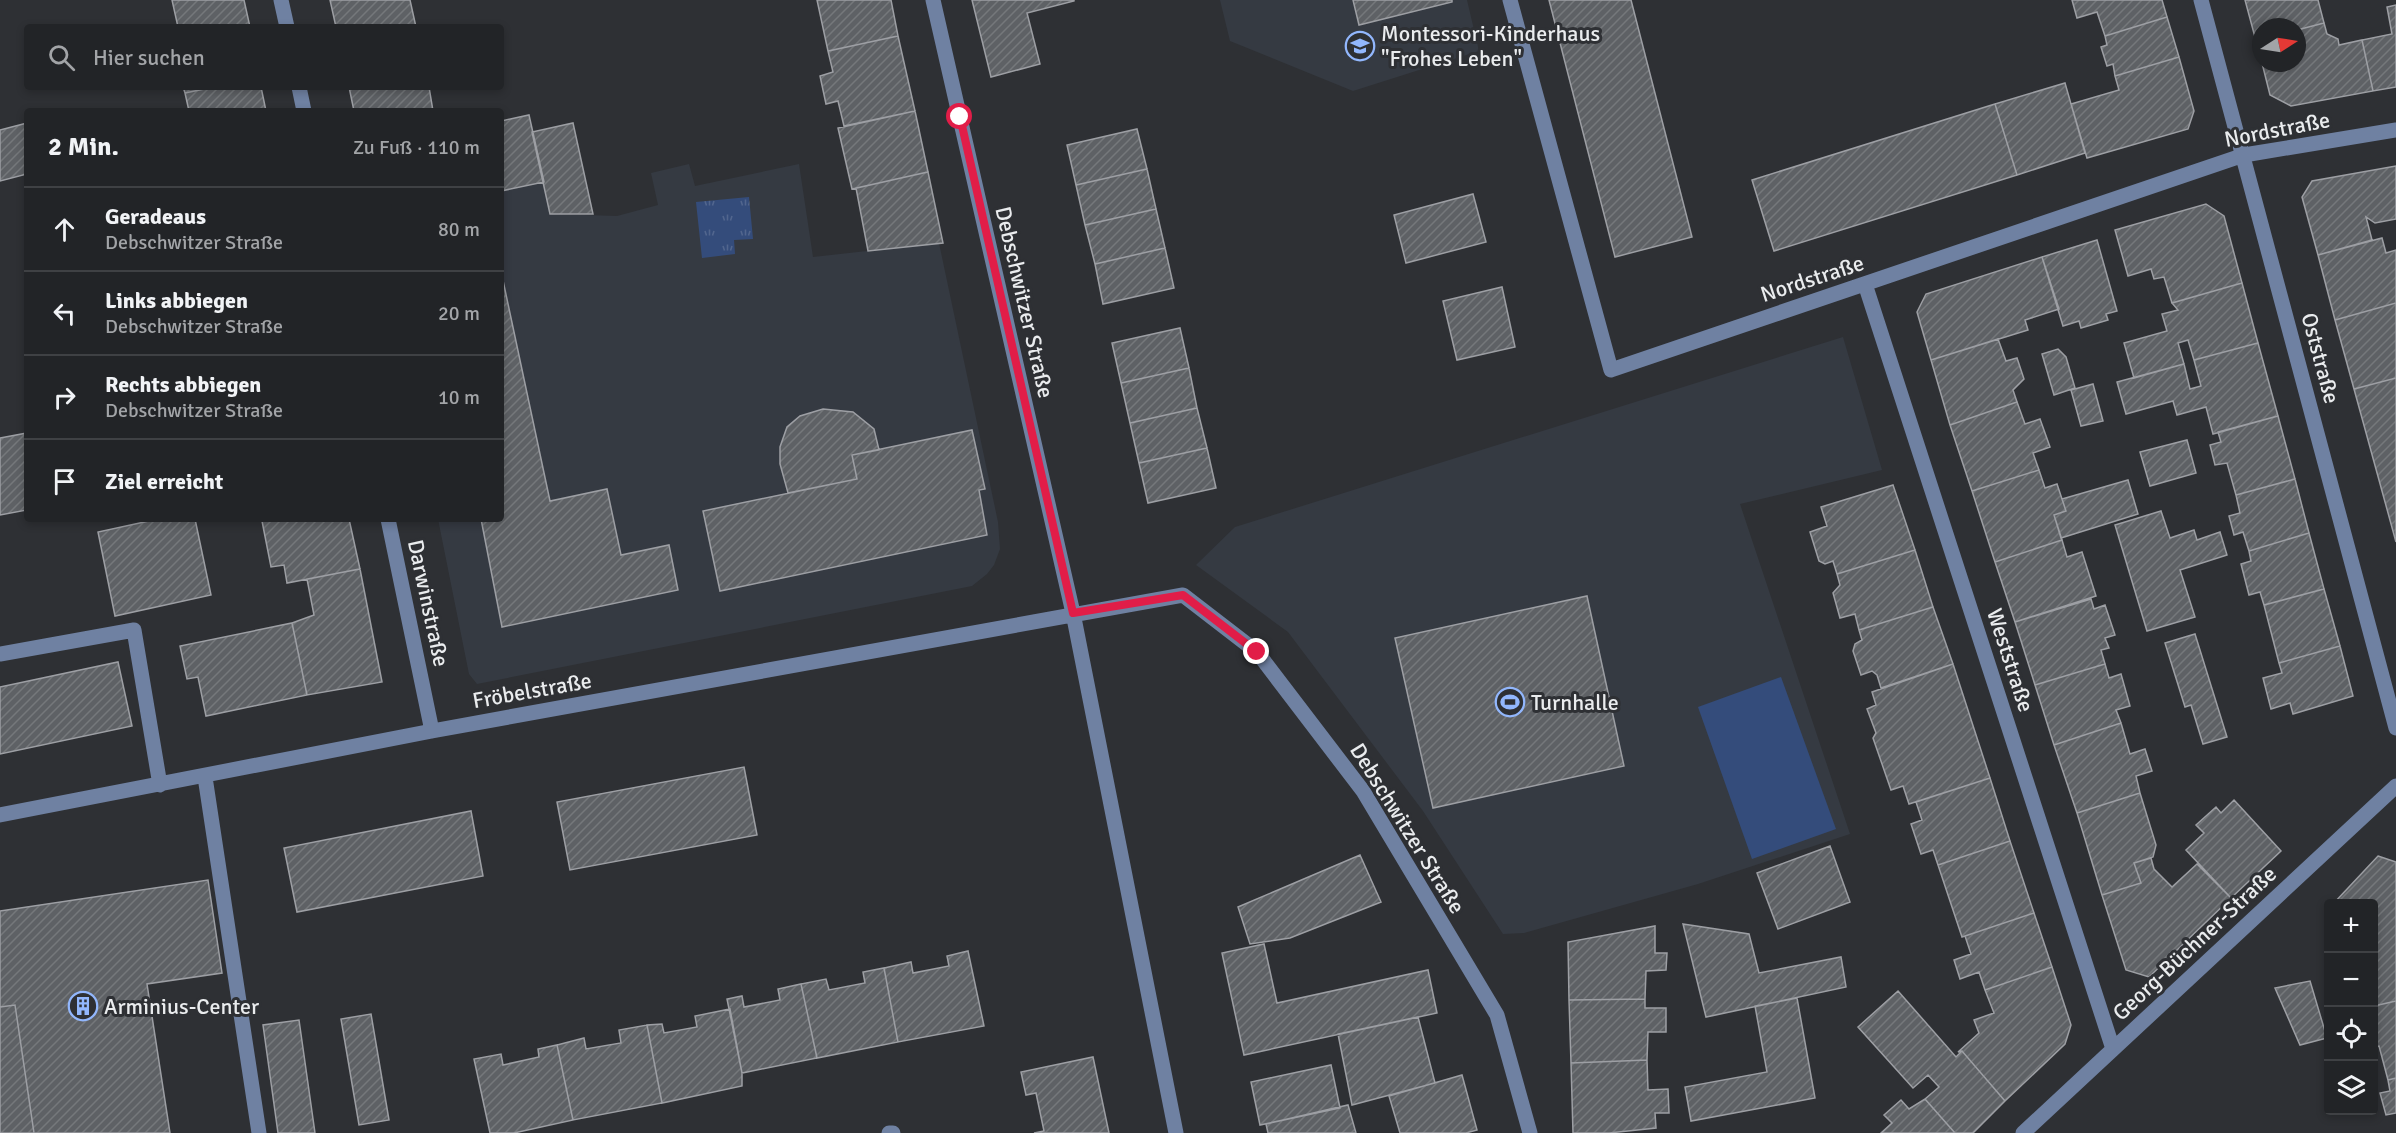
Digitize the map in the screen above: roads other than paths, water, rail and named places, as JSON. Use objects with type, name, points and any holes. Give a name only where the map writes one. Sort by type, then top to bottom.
[{"type":"street","points":[[281,0],[286,24]]},
{"type":"street","name":"Debschwitzer Straße","points":[[933,0],[1073,613],[1176,1133]]},
{"type":"street","name":"Nordstraße","points":[[1510,0],[1611,370],[2244,155],[2396,130]]},
{"type":"street","name":"Oststraße","points":[[2201,0],[2396,728]]},
{"type":"street","points":[[300,90],[303,108]]},
{"type":"street","name":"Weststraße","points":[[1865,284],[2113,1049]]},
{"type":"street","name":"Darwinstraße","points":[[389,522],[432,731]]},
{"type":"street","name":"Debschwitzer Straße","points":[[1073,613],[1183,595],[1257,652],[1363,791],[1497,1015],[1530,1133]]},
{"type":"street","name":"Fröbelstraße","points":[[0,815],[205,777],[432,731],[1073,613]]},
{"type":"street","points":[[0,654],[134,630],[160,785]]},
{"type":"street","points":[[205,777],[259,1133]]},
{"type":"street","name":"Georg-Büchner-Straße","points":[[2023,1133],[2396,786]]},
{"type":"place","name":"Montessori-Kinderhaus \"Frohes Leben\"","points":[[1360,46]]},
{"type":"place","name":"Turnhalle","points":[[1510,702]]},
{"type":"place","name":"Arminius-Center","points":[[83,1006]]}]
